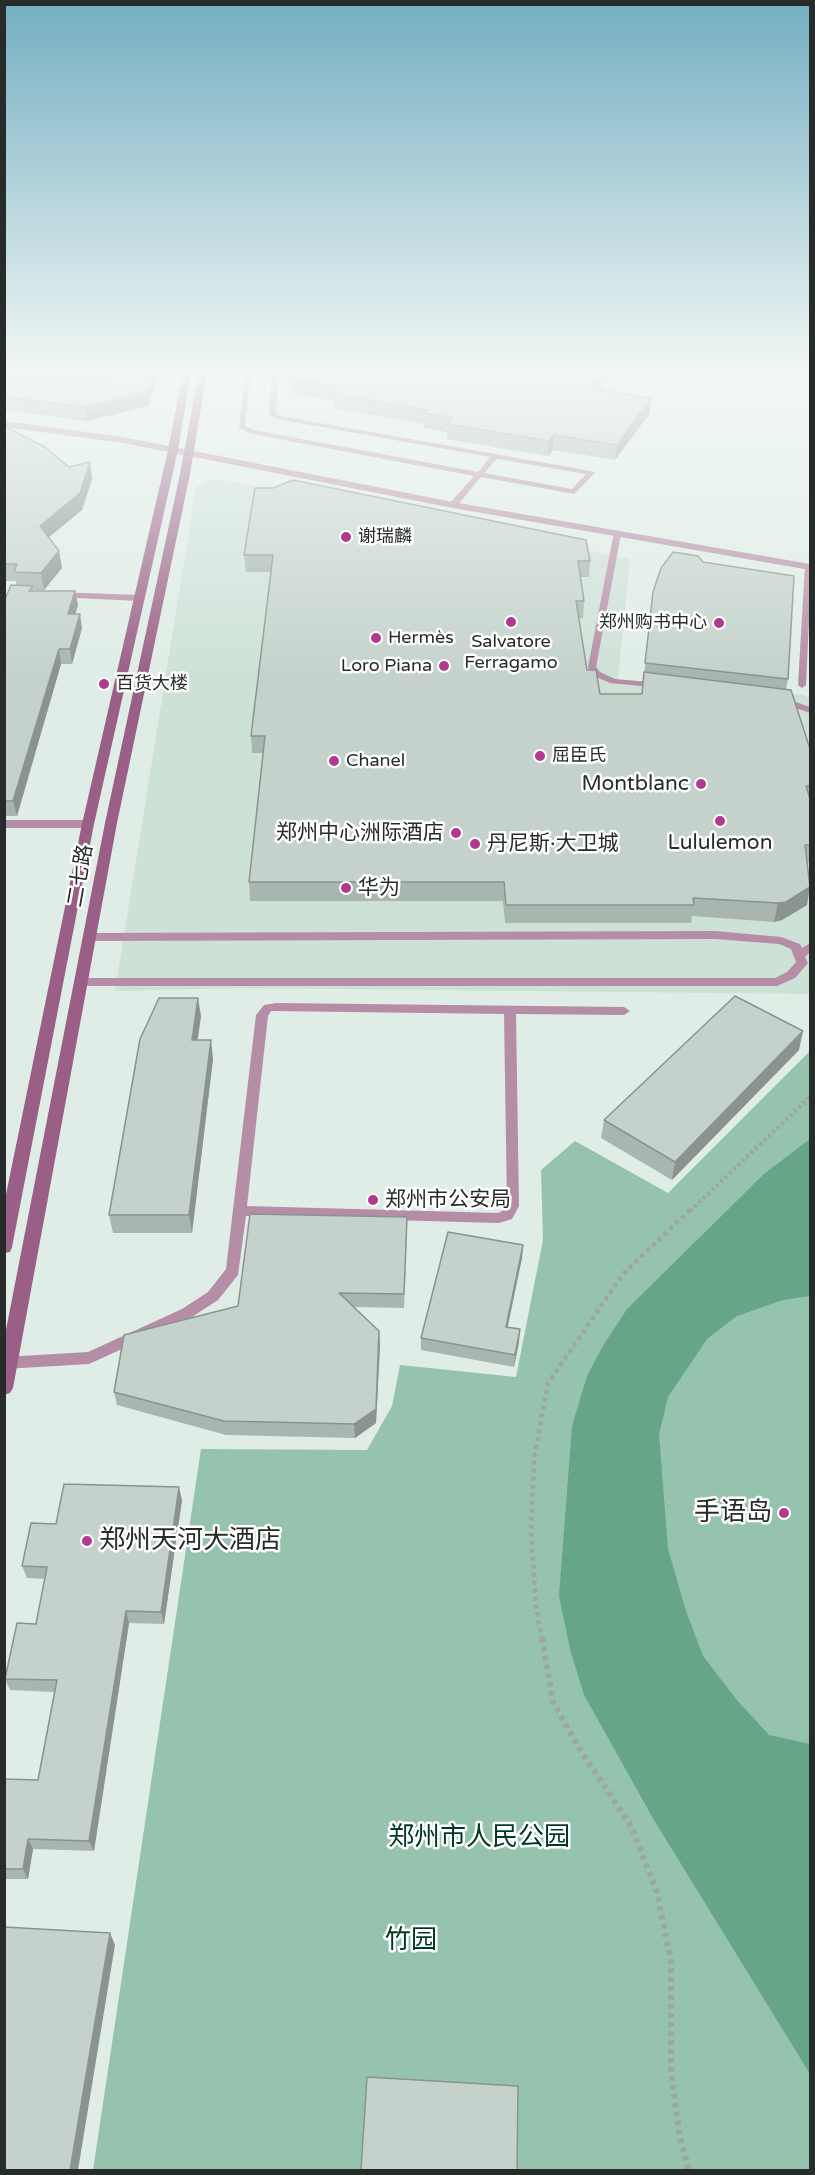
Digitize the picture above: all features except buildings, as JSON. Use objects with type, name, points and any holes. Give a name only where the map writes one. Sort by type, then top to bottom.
[{"type":"main road","name":"二七路","points":[[4,1247],[88,824],[168,474]]},
{"type":"main road","name":"二七路","points":[[4,1388],[111,823],[185,474]]},
{"type":"street","points":[[293,474],[453,505],[809,567]]},
{"type":"street","points":[[50,595],[140,598]]},
{"type":"street","points":[[4,824],[88,824]]},
{"type":"lane","points":[[453,505],[480,474],[574,492],[591,474]]},
{"type":"lane","points":[[617,534],[592,667],[597,674],[612,681],[672,688]]},
{"type":"lane","points":[[802,686],[809,567]]},
{"type":"lane","points":[[767,699],[791,702],[810,710]]},
{"type":"lane","points":[[82,982],[777,982],[791,975],[802,963],[801,955],[795,947],[781,941],[715,935],[90,937]]},
{"type":"lane","points":[[801,955],[810,946]]},
{"type":"lane","points":[[7,1363],[88,1358],[187,1313],[213,1296],[233,1271],[262,1015],[268,1008],[276,1006],[624,1011]]},
{"type":"lane","points":[[240,1211],[499,1218],[507,1215],[513,1206],[510,1009]]},
{"type":"path","points":[[689,2170],[680,2138],[671,2071],[671,1962],[657,1892],[631,1826],[579,1748],[553,1702],[536,1607],[531,1530],[534,1459],[548,1383],[623,1274],[810,1097]]},
{"type":"shaded area","name":"丹尼斯·大卫城","points":[[218,479],[630,559],[618,679],[805,695],[810,699],[810,994],[240,988],[115,991],[196,487],[207,481]]},
{"type":"shaded area","points":[[810,1139],[810,1296],[783,1300],[737,1316],[707,1339],[668,1397],[659,1434],[668,1549],[686,1611],[703,1656],[736,1699],[769,1735],[810,1744],[810,2074],[654,1820],[584,1695],[570,1649],[559,1596],[572,1426],[587,1376],[604,1344],[627,1309],[764,1174]]},
{"type":"green space","name":"郑州市人民公园","points":[[810,1051],[810,2170],[93,2170],[201,1449],[367,1450],[392,1406],[400,1365],[516,1377],[543,1240],[541,1170],[575,1141],[668,1193]]},
{"type":"place","name":"谢瑞麟","points":[[346,537]]},
{"type":"place","name":"Salvatore Ferragamo","points":[[511,622]]},
{"type":"place","name":"郑州购书中心","points":[[719,623]]},
{"type":"place","name":"Hermès","points":[[376,638]]},
{"type":"place","name":"Loro Piana","points":[[444,666]]},
{"type":"place","name":"百货大楼","points":[[104,684]]},
{"type":"place","name":"屈臣氏","points":[[540,756]]},
{"type":"place","name":"Chanel","points":[[334,761]]},
{"type":"place","name":"Montblanc","points":[[701,784]]},
{"type":"place","name":"Lululemon","points":[[720,821]]},
{"type":"place","name":"郑州中心洲际酒店","points":[[456,833]]},
{"type":"place","name":"丹尼斯·大卫城","points":[[475,844]]},
{"type":"place","name":"华为","points":[[346,888]]},
{"type":"place","name":"郑州市公安局","points":[[373,1200]]},
{"type":"place","name":"手语岛","points":[[784,1513]]},
{"type":"place","name":"郑州天河大酒店","points":[[87,1541]]},
{"type":"park label","name":"竹园","points":[[411,1941]]}]
